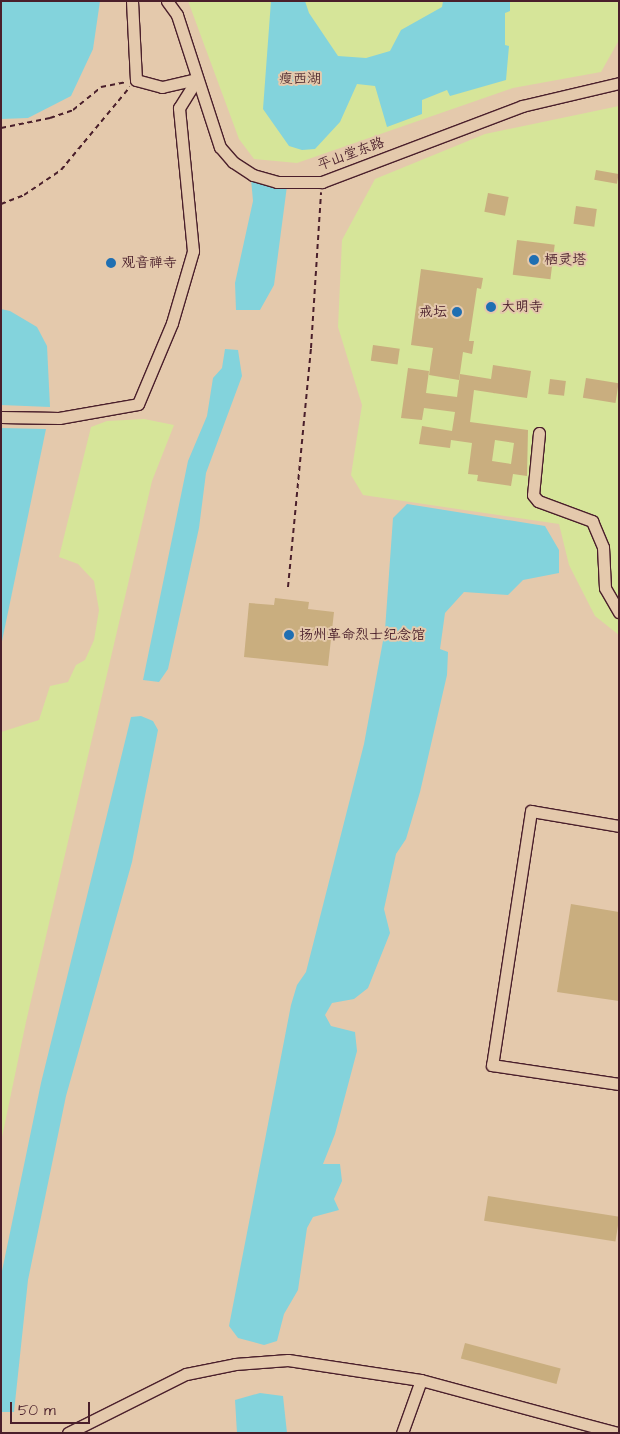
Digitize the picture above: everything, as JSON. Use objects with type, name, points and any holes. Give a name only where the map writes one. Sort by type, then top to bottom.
[{"type":"street","points":[[132,1],[136,80],[162,87],[197,79]]},
{"type":"street","name":"平山堂东路","points":[[167,1],[177,15],[220,147],[233,162],[253,175],[277,182],[322,182],[522,106],[619,83]]},
{"type":"street","points":[[1,417],[59,418],[138,404],[172,323],[192,251],[179,108],[197,79]]},
{"type":"street","points":[[539,433],[533,495],[538,501],[592,521],[603,548],[605,588],[619,612]]},
{"type":"street","points":[[619,826],[531,811],[492,1064],[619,1084]]},
{"type":"street","points":[[68,1433],[186,1374],[235,1364],[288,1360],[421,1380],[618,1433]]},
{"type":"street","points":[[402,1433],[421,1380]]},
{"type":"path","points":[[1,128],[50,118],[73,110],[101,87],[136,80]]},
{"type":"path","points":[[1,204],[24,195],[62,170],[136,80]]},
{"type":"path","points":[[288,587],[310,348],[322,182]]},
{"type":"green space","name":"瘦西湖","points":[[188,1],[618,1],[619,40],[601,72],[513,88],[297,163],[254,159],[239,139]]},
{"type":"green space","name":"大明寺","points":[[619,106],[619,635],[595,616],[569,565],[559,524],[363,495],[351,475],[362,405],[338,327],[342,240],[375,179],[485,134]]},
{"type":"green space","points":[[144,419],[174,425],[152,481],[26,1022],[1,1142],[1,732],[39,720],[50,686],[68,682],[76,665],[85,660],[94,640],[99,610],[94,581],[78,564],[59,557],[91,427],[107,421]]},
{"type":"water","points":[[1,1],[100,1],[93,49],[71,96],[28,118],[1,119]]},
{"type":"water","name":"瘦西湖","points":[[271,1],[305,1],[309,13],[338,56],[366,58],[390,51],[401,30],[442,7],[443,1],[510,1],[510,11],[505,13],[505,45],[509,46],[506,80],[450,96],[447,90],[422,100],[422,114],[387,127],[375,86],[357,84],[340,122],[315,149],[302,150],[289,146],[263,109]]},
{"type":"water","points":[[251,179],[287,186],[274,285],[260,310],[236,310],[235,283],[253,201]]},
{"type":"water","points":[[1,309],[10,311],[37,327],[47,346],[50,407],[1,405]]},
{"type":"water","points":[[225,349],[238,350],[242,376],[206,473],[199,528],[168,669],[159,682],[143,680],[188,461],[207,416],[213,378],[222,368]]},
{"type":"water","points":[[1,428],[46,429],[1,646]]},
{"type":"water","points":[[407,504],[545,526],[559,550],[559,573],[523,580],[508,595],[464,592],[445,613],[440,649],[448,652],[447,675],[420,792],[406,839],[396,854],[384,909],[390,933],[368,988],[354,999],[332,1003],[325,1015],[331,1026],[355,1032],[357,1051],[335,1134],[323,1164],[340,1164],[342,1181],[334,1199],[339,1210],[313,1217],[307,1228],[298,1290],[284,1314],[277,1341],[264,1345],[238,1338],[229,1326],[291,1005],[297,985],[306,972],[364,744],[385,630],[393,518]]},
{"type":"water","points":[[141,716],[153,721],[158,730],[132,862],[66,1096],[28,1280],[14,1412],[1,1412],[2,1271],[41,1083],[131,717]]},
{"type":"water","points":[[260,1393],[283,1396],[287,1433],[237,1433],[235,1400]]},
{"type":"building","points":[[596,170],[619,174],[617,184],[594,180]]},
{"type":"building","points":[[488,193],[509,197],[505,216],[484,212]]},
{"type":"building","points":[[576,206],[597,209],[594,227],[573,224]]},
{"type":"building","name":"栖灵塔","points":[[517,240],[555,245],[550,279],[513,275]]},
{"type":"building","points":[[421,269],[483,278],[481,289],[477,288],[469,341],[474,341],[472,354],[463,352],[459,380],[429,375],[433,348],[411,345]]},
{"type":"building","points":[[373,345],[400,349],[398,365],[371,361]]},
{"type":"building","points":[[493,365],[531,371],[527,398],[474,390],[470,422],[528,430],[527,476],[513,474],[511,486],[477,481],[478,475],[468,474],[472,443],[451,440],[450,448],[419,444],[422,426],[452,431],[455,412],[424,408],[422,420],[401,418],[408,368],[429,371],[426,393],[457,397],[460,374],[491,379]],"holes":[[[495,440],[514,443],[511,464],[492,461]]]},
{"type":"building","points":[[586,378],[619,383],[615,403],[583,398]]},
{"type":"building","points":[[550,379],[566,381],[564,396],[548,394]]},
{"type":"building","name":"扬州革命烈士纪念馆","points":[[275,598],[309,602],[308,609],[334,612],[328,666],[244,657],[249,603],[274,605]]},
{"type":"building","points":[[571,904],[619,912],[619,1001],[557,992]]},
{"type":"building","points":[[488,1196],[619,1217],[615,1241],[484,1221]]},
{"type":"building","points":[[465,1343],[561,1369],[556,1384],[461,1358]]},
{"type":"place","name":"栖灵塔","points":[[534,260]]},
{"type":"place","name":"观音禅寺","points":[[111,263]]},
{"type":"place","name":"大明寺","points":[[491,307]]},
{"type":"place","name":"戒坛","points":[[457,312]]},
{"type":"place","name":"扬州革命烈士纪念馆","points":[[289,635]]}]
